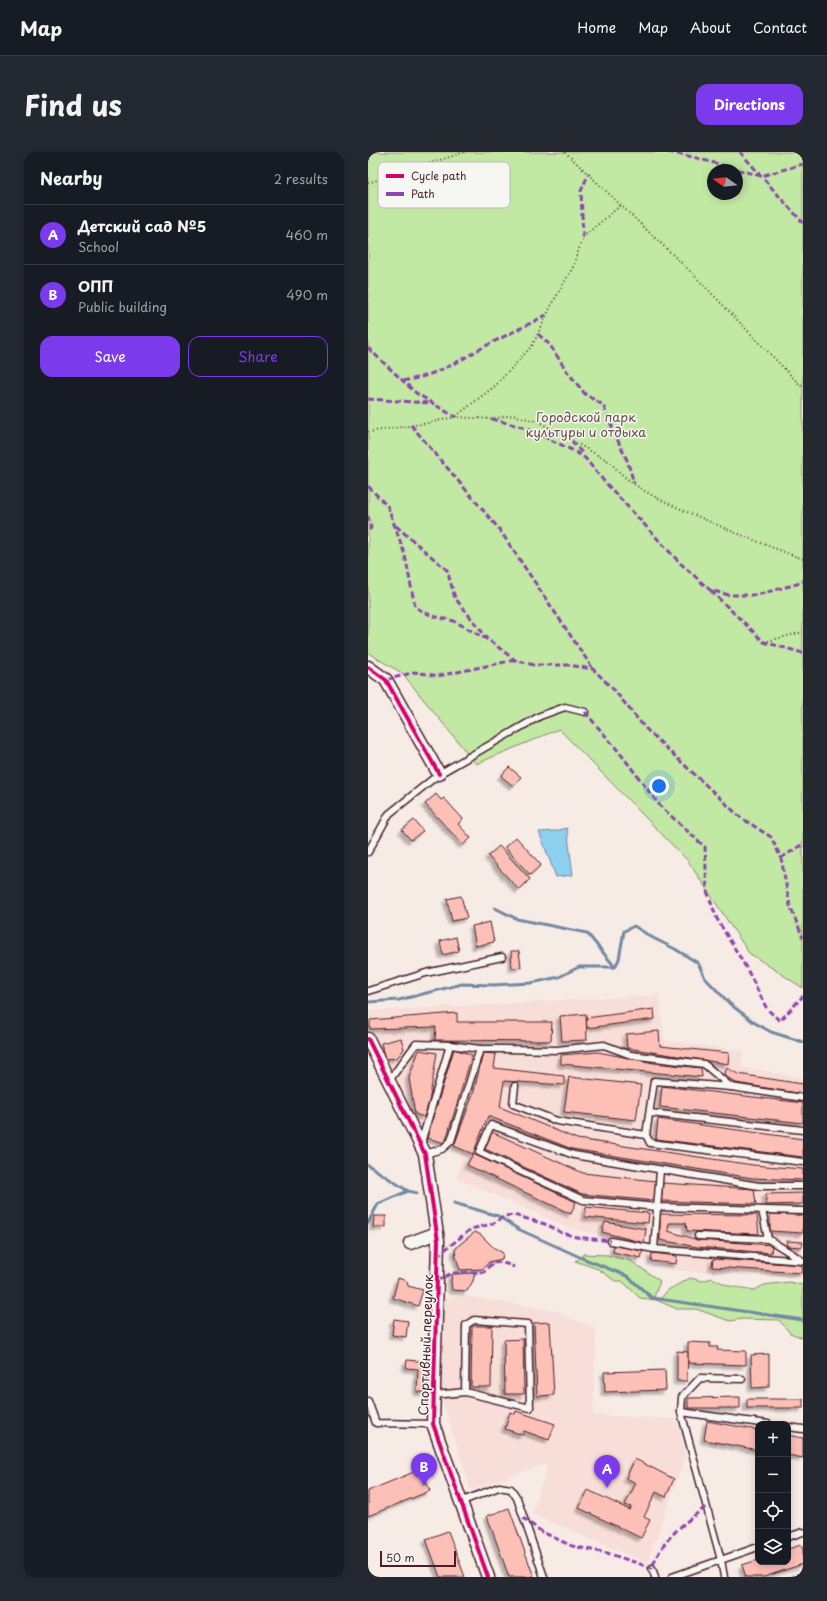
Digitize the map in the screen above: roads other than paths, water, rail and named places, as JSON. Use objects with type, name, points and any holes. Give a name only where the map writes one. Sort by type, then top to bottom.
[{"type":"street","points":[[368,667],[386,680],[439,774]]},
{"type":"street","name":"Спортивный переулок","points":[[368,1039],[388,1082],[423,1149],[437,1233],[438,1248],[433,1424],[488,1577]]},
{"type":"street","points":[[410,1243],[437,1233]]},
{"type":"lane","points":[[368,852],[389,814],[439,774],[540,716],[565,707],[586,712]]},
{"type":"lane","points":[[368,991],[426,973],[502,957]]},
{"type":"lane","points":[[388,1082],[416,1044],[450,1045],[480,1049],[558,1050],[604,1045],[631,1055],[704,1064],[731,1087]]},
{"type":"lane","points":[[450,1045],[423,1149],[442,1149],[451,1141],[480,1049]]},
{"type":"lane","points":[[803,1098],[731,1087],[654,1081],[646,1135],[650,1143],[803,1162]]},
{"type":"lane","points":[[516,1086],[513,1104],[557,1121],[646,1135]]},
{"type":"lane","points":[[650,1114],[803,1130]]},
{"type":"lane","points":[[803,1186],[759,1186],[574,1155],[491,1125],[479,1152],[583,1200],[657,1207],[803,1211]]},
{"type":"lane","points":[[654,1249],[660,1170]]},
{"type":"lane","points":[[762,1210],[768,1239]]},
{"type":"lane","points":[[698,1236],[768,1239],[803,1261]]},
{"type":"lane","points":[[611,1241],[654,1249],[803,1261]]},
{"type":"lane","points":[[434,1395],[465,1392],[530,1408],[528,1324],[474,1320],[466,1325],[465,1392]]},
{"type":"lane","points":[[724,1577],[721,1560],[681,1412],[682,1397],[700,1378],[742,1379]]},
{"type":"lane","points":[[368,1401],[376,1423],[433,1424]]},
{"type":"lane","points":[[681,1412],[755,1422]]},
{"type":"lane","points":[[791,1427],[803,1429]]},
{"type":"lane","points":[[460,1502],[499,1488],[511,1489],[517,1498],[544,1577]]},
{"type":"lane","points":[[791,1536],[803,1532]]},
{"type":"lane","points":[[672,1577],[755,1548]]},
{"type":"lane","points":[[652,1568],[655,1577]]},
{"type":"water","points":[[567,828],[573,875],[556,877],[539,832],[555,831]]},
{"type":"waterway","points":[[495,908],[517,919],[587,933],[615,967]]},
{"type":"waterway","points":[[368,1002],[399,1000],[462,984],[493,985],[531,983],[559,977],[579,967],[615,967],[619,959],[624,931],[634,926],[698,963],[705,978],[730,1004],[755,1023],[771,1032],[803,1042]]},
{"type":"waterway","points":[[368,1165],[408,1191],[417,1193]]},
{"type":"waterway","points":[[368,1223],[378,1204],[408,1191]]},
{"type":"waterway","points":[[454,1203],[498,1216],[518,1229],[582,1258],[627,1276],[652,1298],[803,1320]]},
{"type":"place","name":"ОПП","points":[[424,1486]]},
{"type":"place","name":"Детский сад №5","points":[[607,1488]]},
{"type":"park label","name":"Городской парк культуры и отдыха","points":[[586,424]]}]
